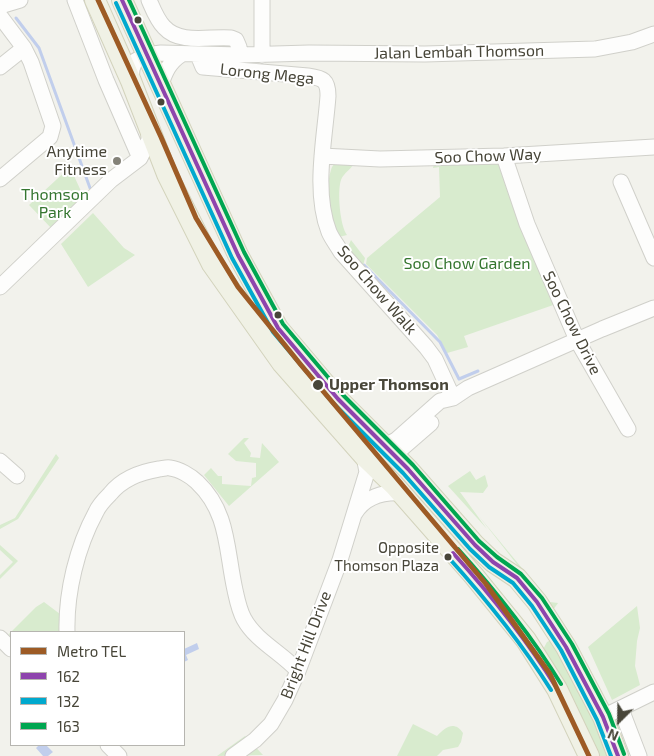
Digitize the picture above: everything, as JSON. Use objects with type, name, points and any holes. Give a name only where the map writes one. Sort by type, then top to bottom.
[{"type":"main road","points":[[95,0],[131,81],[162,161],[212,264],[271,333]]},
{"type":"main road","points":[[122,0],[238,255],[282,363],[338,399],[391,452],[475,544],[493,562],[517,578],[537,602],[558,635],[603,717],[618,756]]},
{"type":"main road","points":[[314,385],[364,456],[401,493],[474,576],[539,658],[568,711],[589,756]]},
{"type":"main road","points":[[539,658],[537,646],[540,635],[551,630],[558,635]]},
{"type":"street","points":[[0,6],[20,0]]},
{"type":"street","points":[[76,0],[106,80],[140,158]]},
{"type":"street","points":[[149,0],[163,26],[172,33],[198,39],[231,38],[236,40],[240,55]]},
{"type":"street","points":[[262,0],[262,55]]},
{"type":"street","points":[[0,16],[24,48],[31,62],[53,124],[50,137],[0,179]]},
{"type":"street","name":"Jalan Lembah Thomson","points":[[200,61],[240,55],[425,54],[596,49],[632,42],[654,34]]},
{"type":"street","points":[[0,67],[24,48]]},
{"type":"street","points":[[131,81],[133,64],[146,55],[161,53],[182,54],[200,61]]},
{"type":"street","points":[[160,86],[168,66],[182,54]]},
{"type":"street","name":"Lorong Mega","points":[[200,61],[318,77],[328,86]]},
{"type":"street","name":"Soo Chow Walk","points":[[328,86],[322,156],[322,184],[324,214],[330,233],[341,252],[430,353],[440,368],[453,398]]},
{"type":"street","points":[[140,158],[149,140],[149,128]]},
{"type":"street","name":"Soo Chow Way","points":[[322,156],[380,158],[504,156],[654,147]]},
{"type":"street","points":[[0,287],[111,180],[140,158],[148,156],[162,161]]},
{"type":"street","name":"Soo Chow Drive","points":[[504,156],[527,224],[577,340],[628,429]]},
{"type":"street","points":[[621,182],[654,258]]},
{"type":"street","points":[[391,452],[396,440],[440,401],[453,398],[468,388],[654,308]]},
{"type":"street","name":"Bright Hill Drive","points":[[233,756],[255,740],[271,724],[285,700],[298,671],[340,560],[353,518],[367,472],[364,456]]},
{"type":"street","points":[[0,461],[17,476]]},
{"type":"street","points":[[67,631],[70,590],[82,540],[96,510],[117,485],[142,472],[170,468],[194,479],[213,501],[223,522],[229,563],[237,601],[243,618],[260,638],[287,659],[298,671]]},
{"type":"street","name":"Bright Hill Drive","points":[[353,518],[360,506],[378,495],[387,492],[401,493]]},
{"type":"street","points":[[0,638],[10,648]]},
{"type":"street","points":[[603,717],[654,692]]},
{"type":"street","points":[[621,708],[639,756]]},
{"type":"street","points":[[109,746],[119,756]]},
{"type":"green space","name":"Soo Chow Garden","points":[[503,156],[559,303],[464,336],[468,347],[447,353],[437,335],[366,264],[367,258],[440,197],[439,167],[433,168],[435,158]]},
{"type":"green space","points":[[340,157],[357,158],[342,177],[340,185],[341,217],[347,235],[339,237],[331,213],[328,187],[333,165]]},
{"type":"green space","name":"Thomson Park","points":[[70,167],[85,200],[53,230],[29,205]]},
{"type":"green space","points":[[93,213],[124,248],[135,255],[88,287],[61,244]]},
{"type":"green space","points":[[351,240],[365,258],[363,266],[347,249]]},
{"type":"green space","points":[[244,438],[249,438],[244,443],[251,453],[250,457],[260,458],[262,443],[279,462],[229,506],[204,475],[211,468],[218,476],[222,476],[222,484],[251,486],[252,478],[256,477],[256,463],[236,461],[228,454]]},
{"type":"green space","points":[[56,454],[59,458],[18,519],[0,529],[0,525],[15,518]]},
{"type":"green space","points":[[470,471],[476,480],[485,475],[488,486],[483,493],[460,492],[487,529],[448,486]]},
{"type":"green space","points":[[478,515],[550,602],[558,603],[553,610]]},
{"type":"green space","points":[[0,545],[18,561],[0,579],[0,575],[13,562],[0,550]]},
{"type":"green space","points":[[44,602],[64,617],[65,631],[12,631],[36,607]]},
{"type":"green space","points":[[637,606],[640,628],[635,666],[640,685],[612,700],[588,647]]},
{"type":"green space","points":[[555,638],[618,756],[589,756],[541,653],[547,642]]},
{"type":"green space","points":[[413,724],[437,736],[446,728],[456,727],[463,733],[461,742],[458,747],[443,750],[437,756],[397,756]]},
{"type":"green space","points":[[245,736],[263,755],[217,756]]},
{"type":"water","points":[[197,643],[199,649],[186,655],[188,660],[185,662],[185,649]]},
{"type":"water","points":[[38,746],[47,746],[53,752],[48,756],[43,756],[36,748]]},
{"type":"waterway","points":[[16,18],[39,48],[90,188]]},
{"type":"waterway","points":[[364,265],[440,342],[459,379],[478,371]]},
{"type":"metro line","name":"TEL","points":[[98,0],[196,218],[238,287],[301,365],[486,584],[550,674],[589,756]]},
{"type":"transit line","name":"162","points":[[122,0],[238,255],[278,328],[338,399],[408,469],[475,545],[493,562],[517,578],[537,602],[566,647],[603,717],[618,756]]},
{"type":"transit line","name":"163","points":[[129,0],[244,252],[283,324],[343,395],[413,465],[479,541],[521,574],[542,598],[572,644],[609,714],[624,754]]},
{"type":"transit line","name":"132","points":[[116,3],[232,258],[273,332],[333,403],[403,473],[470,549],[489,567],[513,583],[532,606],[561,650],[597,720],[611,756]]},
{"type":"transit line","name":"163","points":[[458,549],[513,614],[561,684]]},
{"type":"transit line","name":"162","points":[[453,553],[508,618],[556,687]]},
{"type":"transit line","name":"132","points":[[448,557],[503,621],[551,690]]},
{"type":"place","name":"Anytime Fitness","points":[[117,161]]},
{"type":"place","name":"Upper Thomson","points":[[318,385]]},
{"type":"place","name":"Opposite Thomson Plaza","points":[[448,557]]}]
